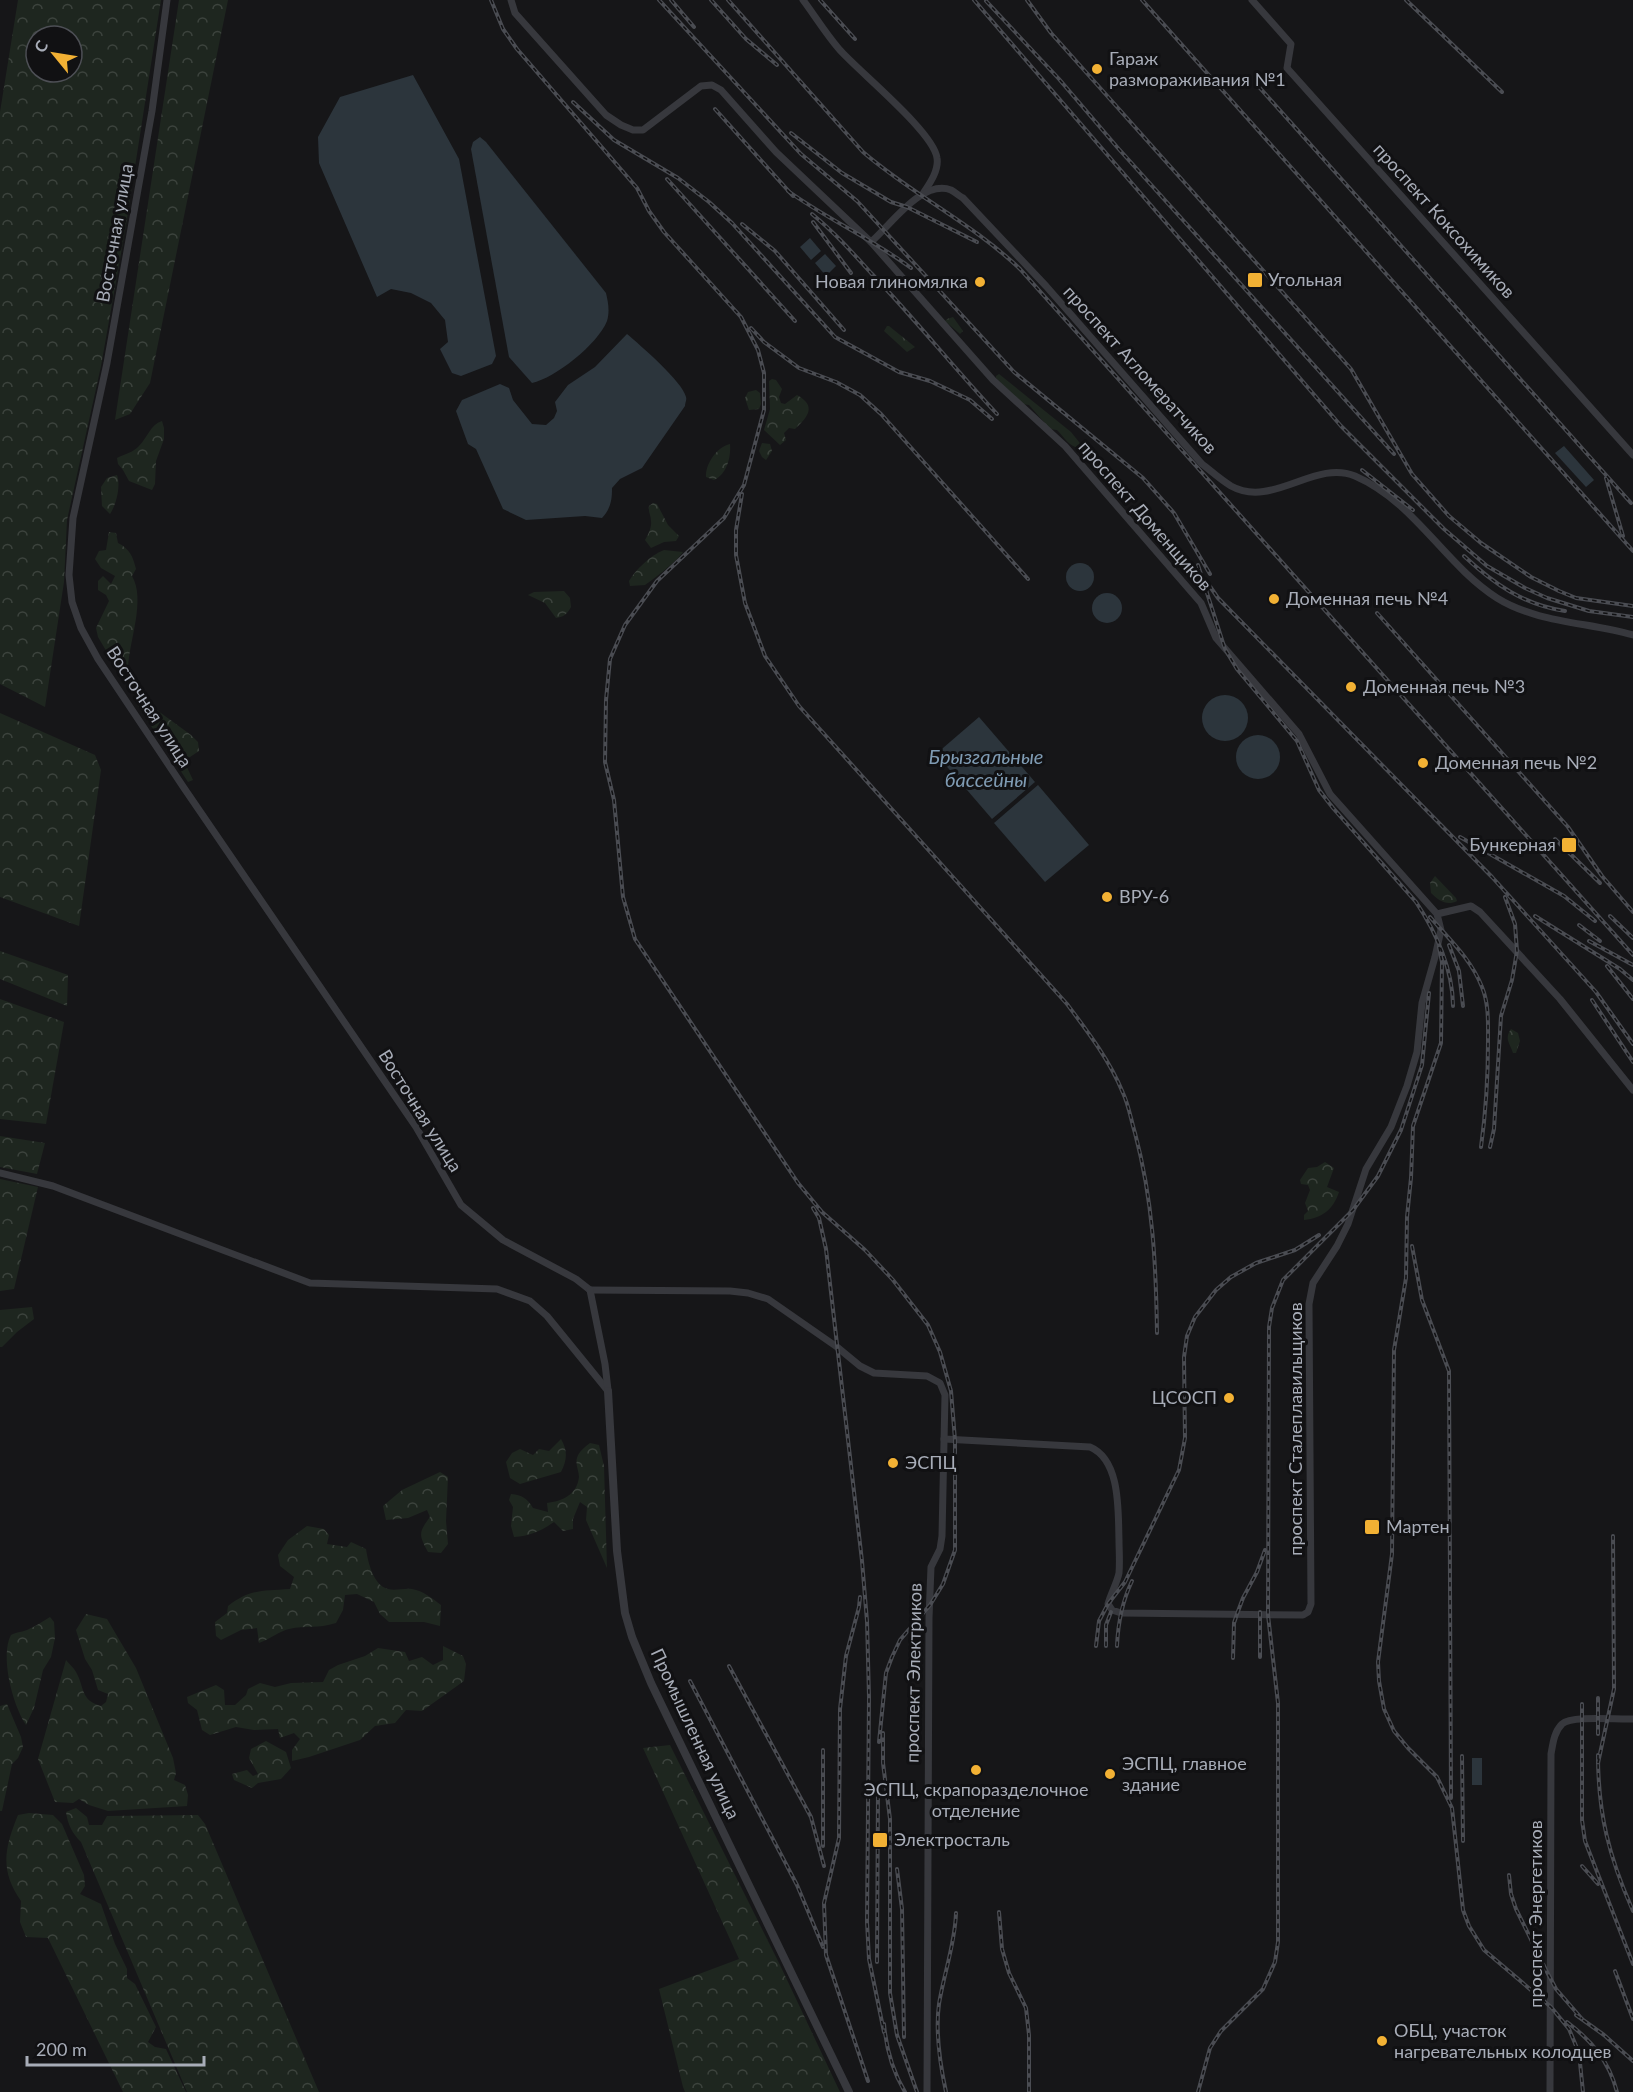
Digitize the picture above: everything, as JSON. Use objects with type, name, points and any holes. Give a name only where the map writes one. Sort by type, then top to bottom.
[{"type":"street","name":"Восточная улица","points":[[167,0],[152,111],[109,351],[73,518],[69,575],[72,602],[81,628],[98,659],[416,1127],[460,1205],[504,1239],[576,1279],[590,1290]]},
{"type":"street","name":"проспект Доменщиков","points":[[511,0],[515,13],[606,115],[621,125],[633,130],[644,130],[700,86],[712,85],[721,90],[776,152],[871,242],[993,380],[1065,446],[1201,603],[1216,638],[1299,734],[1330,794],[1437,914]]},
{"type":"street","points":[[803,0],[840,50],[870,77],[928,140],[937,158],[934,176],[924,192],[871,242]]},
{"type":"street","name":"проспект Коксохимиков","points":[[1252,0],[1291,44],[1287,68],[1633,455]]},
{"type":"street","name":"проспект Агломератчиков","points":[[924,192],[935,189],[950,190],[963,198],[1046,286],[1202,464],[1232,487],[1248,491],[1264,491],[1281,488],[1326,473],[1353,475],[1376,488],[1406,510],[1466,574],[1497,598],[1527,613],[1633,635]]},
{"type":"street","points":[[1437,914],[1471,906],[1480,912],[1560,999],[1633,1090]]},
{"type":"street","name":"проспект Сталеплавильщиков","points":[[944,1439],[1089,1447],[1098,1450],[1106,1461],[1115,1482],[1118,1508],[1119,1574],[1108,1604],[1112,1610],[1121,1613],[1303,1615],[1308,1612],[1311,1604],[1309,1304],[1313,1283],[1348,1224],[1366,1169],[1391,1127],[1407,1086],[1417,1052],[1422,1003],[1441,930],[1437,914]]},
{"type":"street","points":[[0,1173],[53,1186],[310,1283],[497,1289],[520,1297],[530,1301],[547,1316],[608,1391]]},
{"type":"street","name":"Промышленная улица","points":[[590,1290],[605,1364],[617,1551],[625,1613],[632,1637],[651,1683],[849,2092]]},
{"type":"street","name":"проспект Электриков","points":[[590,1290],[748,1293],[768,1299],[873,1373],[927,1376],[940,1383],[945,1395],[942,1536],[940,1549],[931,1567],[929,1629],[927,2092]]},
{"type":"street","name":"проспект Энергетиков","points":[[1551,2092],[1551,1754],[1554,1737],[1560,1726],[1569,1720],[1633,1719]]},
{"type":"green space","points":[[18,0],[161,0],[125,231],[101,366],[67,520],[64,582],[45,707],[0,684],[0,112]]},
{"type":"green space","points":[[179,0],[228,0],[150,383],[130,414],[115,420]]},
{"type":"green space","points":[[953,317],[963,331],[960,334],[945,321]]},
{"type":"green space","points":[[887,326],[915,347],[907,352],[884,331]]},
{"type":"green space","points":[[999,374],[1071,432],[1083,447],[1075,447],[1057,430],[1050,429],[1029,405],[1023,404],[996,378]]},
{"type":"green space","points":[[776,380],[782,389],[779,397],[781,403],[785,404],[797,395],[809,407],[807,416],[800,425],[795,429],[789,428],[784,433],[786,440],[780,445],[764,430],[770,409],[769,381]]},
{"type":"green space","points":[[756,390],[760,393],[761,404],[759,409],[749,410],[745,398],[748,392]]},
{"type":"green space","points":[[162,421],[164,439],[156,461],[155,484],[152,490],[129,481],[118,464],[117,458],[137,448],[152,428]]},
{"type":"green space","points":[[762,443],[770,444],[772,451],[766,460],[759,451]]},
{"type":"green space","points":[[730,444],[729,460],[722,474],[714,480],[706,477],[713,457]]},
{"type":"green space","points":[[117,475],[117,495],[110,514],[102,506],[101,487],[107,478]]},
{"type":"green space","points":[[653,503],[657,504],[668,525],[679,536],[676,541],[664,542],[651,548],[645,540],[651,526],[649,506]]},
{"type":"green space","points":[[109,532],[116,533],[118,543],[130,554],[136,569],[132,576],[136,586],[137,609],[128,671],[134,690],[131,693],[98,637],[96,628],[109,601],[106,595],[98,590],[98,581],[103,576],[111,584],[115,576],[101,568],[95,559],[99,551],[106,550]]},
{"type":"green space","points":[[664,550],[683,552],[671,565],[645,585],[630,586],[629,581],[640,567]]},
{"type":"green space","points":[[564,591],[570,598],[571,607],[565,615],[556,618],[545,603],[528,595],[534,592]]},
{"type":"green space","points":[[139,697],[198,742],[199,751],[184,761],[193,780],[188,782],[134,700]]},
{"type":"green space","points":[[0,713],[95,755],[101,770],[79,926],[0,897]]},
{"type":"green space","points":[[1435,876],[1457,901],[1443,902],[1431,893],[1430,883]]},
{"type":"green space","points":[[0,951],[68,975],[67,1006],[0,979]]},
{"type":"green space","points":[[0,999],[64,1022],[46,1124],[0,1119]]},
{"type":"green space","points":[[1511,1029],[1518,1033],[1520,1041],[1516,1053],[1513,1053],[1508,1041]]},
{"type":"green space","points":[[0,1136],[45,1143],[37,1174],[0,1167]]},
{"type":"green space","points":[[1325,1162],[1334,1168],[1327,1187],[1339,1192],[1334,1204],[1326,1212],[1304,1220],[1304,1215],[1308,1211],[1305,1203],[1310,1190],[1308,1185],[1301,1184],[1300,1180],[1308,1168],[1317,1167]]},
{"type":"green space","points":[[0,1179],[38,1187],[14,1289],[0,1291]]},
{"type":"green space","points":[[32,1307],[34,1319],[0,1347],[0,1310]]},
{"type":"green space","points":[[561,1439],[566,1456],[561,1472],[520,1484],[510,1478],[506,1462],[512,1453],[520,1449],[533,1455],[539,1449],[549,1451]]},
{"type":"green space","points":[[590,1443],[599,1445],[604,1466],[607,1568],[586,1520],[587,1507],[580,1502],[573,1519],[573,1529],[563,1531],[554,1522],[525,1536],[514,1537],[511,1526],[513,1507],[509,1500],[511,1494],[524,1498],[533,1508],[548,1512],[547,1503],[563,1499],[572,1493],[579,1477],[577,1458]]},
{"type":"green space","points":[[440,1472],[448,1477],[446,1521],[448,1544],[441,1553],[428,1552],[422,1538],[423,1527],[430,1517],[427,1510],[408,1518],[386,1520],[383,1506],[402,1490]]},
{"type":"green space","points":[[307,1526],[324,1529],[329,1535],[327,1544],[347,1547],[351,1542],[366,1549],[372,1572],[383,1587],[391,1590],[416,1590],[438,1602],[441,1605],[440,1626],[424,1622],[389,1622],[380,1614],[374,1602],[357,1594],[345,1595],[343,1610],[336,1623],[289,1629],[259,1643],[257,1628],[241,1630],[221,1640],[216,1636],[215,1622],[227,1613],[228,1606],[236,1600],[264,1591],[290,1589],[294,1577],[280,1566],[278,1555],[288,1540]]},
{"type":"green space","points":[[86,1614],[107,1619],[136,1668],[173,1758],[176,1773],[174,1780],[185,1785],[188,1795],[187,1806],[108,1811],[79,1799],[73,1803],[55,1802],[38,1759],[66,1660],[76,1672],[89,1700],[101,1706],[106,1702],[108,1694],[98,1690],[76,1630]]},
{"type":"green space","points":[[50,1617],[54,1622],[55,1638],[51,1657],[43,1670],[34,1708],[26,1725],[16,1705],[9,1680],[8,1644],[11,1635],[27,1630]]},
{"type":"green space","points":[[443,1646],[463,1656],[466,1664],[464,1681],[422,1711],[406,1710],[395,1723],[375,1726],[360,1740],[292,1761],[292,1750],[300,1739],[294,1733],[280,1738],[278,1729],[254,1730],[236,1727],[210,1735],[202,1730],[197,1710],[188,1703],[187,1697],[216,1685],[224,1690],[225,1705],[235,1705],[246,1695],[248,1689],[260,1683],[275,1687],[291,1683],[323,1682],[329,1670],[365,1656],[378,1648],[405,1652],[409,1661],[422,1657],[433,1665],[443,1660]]},
{"type":"green space","points":[[7,1704],[23,1747],[12,1764],[2,1811],[0,1811],[0,1706]]},
{"type":"green space","points":[[266,1741],[286,1752],[291,1768],[281,1779],[258,1783],[252,1788],[234,1780],[232,1774],[247,1770],[253,1776],[258,1774],[249,1758],[251,1749]]},
{"type":"green space","points":[[670,1745],[780,1965],[840,2092],[685,2092],[659,1989],[739,1959],[643,1748]]},
{"type":"green space","points":[[76,1808],[87,1817],[89,1825],[102,1825],[107,1816],[198,1815],[205,1824],[319,2092],[187,2092],[81,1842],[69,1825],[66,1812]]},
{"type":"green space","points":[[29,1813],[53,1815],[62,1824],[84,1875],[85,1886],[80,1894],[101,1904],[115,1944],[127,1969],[127,1978],[135,1984],[156,2027],[148,2042],[155,2047],[166,2049],[186,2092],[123,2092],[48,1938],[26,1937],[20,1922],[21,1901],[10,1880],[6,1859],[18,1815]]},
{"type":"water","points":[[413,75],[459,159],[496,356],[492,364],[461,376],[452,373],[440,349],[448,342],[445,320],[431,303],[411,293],[391,289],[377,297],[319,163],[318,137],[340,97]]},
{"type":"water","points":[[480,137],[607,296],[609,310],[607,321],[595,340],[575,359],[552,374],[532,383],[509,357],[471,149],[473,142]]},
{"type":"water","points":[[810,238],[821,251],[811,260],[800,247]]},
{"type":"water","points":[[825,254],[836,266],[826,276],[815,263]]},
{"type":"water","points":[[627,334],[669,373],[683,390],[686,398],[685,406],[642,468],[620,479],[612,488],[610,504],[602,518],[585,516],[526,520],[503,509],[476,449],[468,444],[456,411],[462,400],[500,384],[509,388],[513,400],[532,424],[546,425],[554,418],[557,411],[555,402],[568,385],[595,367]]},
{"type":"water","points":[[1564,446],[1594,480],[1586,487],[1555,453]]},
{"type":"water","points":[[1080,563],[1090,567],[1094,577],[1090,587],[1080,591],[1070,587],[1066,577],[1070,567]]},
{"type":"water","points":[[1107,593],[1117,598],[1122,608],[1117,618],[1107,623],[1097,618],[1092,608],[1097,598]]},
{"type":"water","points":[[1225,695],[1241,702],[1248,718],[1241,734],[1225,741],[1209,734],[1202,718],[1209,702]]},
{"type":"water","name":"Брызгальные бассейны","points":[[979,717],[1035,782],[992,819],[936,754]]},
{"type":"water","points":[[1258,735],[1273,742],[1280,757],[1273,772],[1258,779],[1243,772],[1236,757],[1243,742]]},
{"type":"water","name":"Брызгальные бассейны","points":[[1038,785],[1089,845],[1045,882],[994,823]]},
{"type":"water","points":[[1472,1758],[1482,1758],[1482,1785],[1472,1785]]},
{"type":"railway","points":[[491,0],[503,29],[517,49],[637,188],[649,211],[664,232],[741,317],[758,350],[764,373],[764,410],[744,485],[724,518],[657,581],[625,625],[610,659],[606,700],[605,762],[614,800],[623,897],[635,939],[798,1183],[822,1212],[865,1250],[893,1280],[928,1325],[940,1352],[951,1391],[955,1440],[955,1550],[943,1584],[930,1605],[900,1640],[892,1657],[886,1673],[879,1742]]},
{"type":"railway","points":[[659,0],[801,154],[857,201],[1014,372],[1143,478],[1174,513],[1210,574]]},
{"type":"railway","points":[[671,0],[694,27]]},
{"type":"railway","points":[[711,0],[746,39],[777,65]]},
{"type":"railway","points":[[728,0],[863,152],[882,168],[983,238],[1020,269],[1633,955]]},
{"type":"railway","points":[[820,0],[855,39]]},
{"type":"railway","points":[[974,0],[1341,426],[1444,529],[1487,566],[1525,588],[1547,598],[1589,611],[1633,617]]},
{"type":"railway","points":[[1027,0],[1051,33],[1351,369],[1412,474],[1449,516],[1481,543],[1531,577],[1559,591],[1576,598],[1633,606]]},
{"type":"railway","points":[[1142,0],[1633,551]]},
{"type":"railway","points":[[1406,0],[1502,92]]},
{"type":"railway","points":[[986,1],[1059,79],[1117,147],[1394,454]]},
{"type":"railway","points":[[1259,87],[1631,503]]},
{"type":"railway","points":[[573,102],[614,140],[678,178],[709,202],[732,223],[835,337],[899,372],[930,381],[970,400],[992,419]]},
{"type":"railway","points":[[715,109],[793,196]]},
{"type":"railway","points":[[791,133],[842,173],[891,202],[907,207],[977,242]]},
{"type":"railway","points":[[667,179],[795,321]]},
{"type":"railway","points":[[788,191],[911,268]]},
{"type":"railway","points":[[812,214],[857,257],[997,414]]},
{"type":"railway","points":[[813,222],[851,273]]},
{"type":"railway","points":[[742,224],[775,251],[844,330]]},
{"type":"railway","points":[[751,328],[764,342],[799,368],[836,382],[860,395],[881,414],[1028,579]]},
{"type":"railway","points":[[1362,470],[1413,510]]},
{"type":"railway","points":[[1606,478],[1623,536]]},
{"type":"railway","points":[[742,494],[736,530],[736,555],[745,603],[765,656],[799,706],[1067,1004],[1098,1047],[1118,1081],[1128,1108],[1141,1158],[1150,1208],[1156,1282],[1157,1333]]},
{"type":"railway","points":[[1464,556],[1510,592],[1536,604],[1565,611]]},
{"type":"railway","points":[[1198,565],[1225,649],[1237,669],[1297,741],[1319,790],[1416,902],[1423,914],[1447,965],[1453,1006]]},
{"type":"railway","points":[[1209,585],[1218,598],[1492,877],[1596,992],[1633,1044]]},
{"type":"railway","points":[[1377,613],[1568,827],[1602,876],[1633,912]]},
{"type":"railway","points":[[1460,837],[1564,896],[1595,921]]},
{"type":"railway","points":[[1555,839],[1600,883]]},
{"type":"railway","points":[[1490,1147],[1494,1129],[1501,1016],[1512,980],[1517,951],[1515,924],[1505,897]]},
{"type":"railway","points":[[1535,916],[1620,969],[1633,980]]},
{"type":"railway","points":[[1610,916],[1633,938]]},
{"type":"railway","points":[[1430,917],[1472,967],[1486,1000],[1488,1068],[1481,1147]]},
{"type":"railway","points":[[1579,925],[1600,941]]},
{"type":"railway","points":[[1589,941],[1633,965]]},
{"type":"railway","points":[[1449,945],[1459,971],[1463,1006]]},
{"type":"railway","points":[[1439,947],[1442,962],[1441,1043],[1413,1126],[1407,1217],[1406,1278],[1394,1350],[1392,1554],[1378,1662],[1379,1681],[1384,1709],[1394,1731],[1437,1777],[1452,1808],[1463,1910],[1469,1926],[1484,1950],[1551,2007],[1569,2029],[1579,2053],[1583,2092]]},
{"type":"railway","points":[[1607,966],[1633,999]]},
{"type":"railway","points":[[1198,2092],[1210,2048],[1221,2031],[1263,1989],[1275,1962],[1278,1942],[1278,1703],[1268,1615],[1269,1327],[1272,1308],[1283,1280],[1353,1210],[1378,1176],[1401,1130],[1422,1065],[1429,993]]},
{"type":"railway","points":[[1592,1000],[1633,1062]]},
{"type":"railway","points":[[813,1208],[819,1218],[826,1249],[862,1561],[867,1621],[869,1697],[867,1922],[869,1959],[884,2032]]},
{"type":"railway","points":[[1096,1646],[1099,1621],[1108,1604],[1125,1582],[1179,1470],[1185,1438],[1184,1357],[1187,1336],[1195,1317],[1216,1290],[1231,1277],[1256,1263],[1295,1250],[1319,1235]]},
{"type":"railway","points":[[1412,1246],[1422,1300],[1449,1371],[1451,1798]]},
{"type":"railway","points":[[1598,1763],[1614,1689],[1613,1536]]},
{"type":"railway","points":[[1233,1658],[1234,1623],[1265,1550]]},
{"type":"railway","points":[[1117,1646],[1121,1613],[1132,1581]]},
{"type":"railway","points":[[860,1597],[846,1656],[840,1709],[839,1838],[824,1903],[826,1955],[868,2081]]},
{"type":"railway","points":[[1106,1646],[1106,1625],[1111,1612]]},
{"type":"railway","points":[[1260,1612],[1260,1657]]},
{"type":"railway","points":[[729,1666],[811,1817],[824,1866]]},
{"type":"railway","points":[[690,1681],[797,1885],[823,1947]]},
{"type":"railway","points":[[1598,1698],[1598,1734]]},
{"type":"railway","points":[[1582,1704],[1582,1820],[1585,1841],[1633,1964]]},
{"type":"railway","points":[[883,1733],[883,1763],[890,1819],[890,1993],[897,2035],[917,2092]]},
{"type":"railway","points":[[823,1750],[823,1846]]},
{"type":"railway","points":[[1598,1755],[1600,1797],[1606,1835],[1617,1872],[1633,1911]]},
{"type":"railway","points":[[1462,1756],[1463,1841]]},
{"type":"railway","points":[[877,1962],[878,1788]]},
{"type":"railway","points":[[1582,1866],[1598,1884]]},
{"type":"railway","points":[[897,1869],[902,1909],[904,2037]]},
{"type":"railway","points":[[1509,1875],[1511,1894],[1516,1909],[1546,1970],[1556,1989],[1582,2019]]},
{"type":"railway","points":[[999,1912],[1002,1949],[1009,1973],[1026,2008],[1029,2035],[1029,2092]]},
{"type":"railway","points":[[946,2092],[939,2048],[938,2015],[954,1936],[956,1913]]},
{"type":"railway","points":[[1615,1971],[1633,2019]]},
{"type":"railway","points":[[1576,2015],[1604,2035],[1633,2061]]},
{"type":"railway","points":[[1567,2022],[1598,2052],[1614,2081],[1617,2092]]},
{"type":"railway","points":[[884,2024],[891,2059],[905,2092]]},
{"type":"place","name":"Гараж размораживания №1","points":[[1097,69]]},
{"type":"place","name":"Угольная","points":[[1255,280]]},
{"type":"place","name":"Новая глиномялка","points":[[980,282]]},
{"type":"place","name":"Доменная печь №4","points":[[1274,599]]},
{"type":"place","name":"Доменная печь №3","points":[[1351,687]]},
{"type":"place","name":"Доменная печь №2","points":[[1423,763]]},
{"type":"place","name":"Бункерная","points":[[1569,845]]},
{"type":"place","name":"ВРУ-6","points":[[1107,897]]},
{"type":"place","name":"ЦСОСП","points":[[1229,1398]]},
{"type":"place","name":"ЭСПЦ","points":[[893,1463]]},
{"type":"place","name":"Мартен","points":[[1372,1527]]},
{"type":"place","name":"ЭСПЦ, скрапоразделочное отделение","points":[[976,1770]]},
{"type":"place","name":"ЭСПЦ, главное здание","points":[[1110,1774]]},
{"type":"place","name":"Электросталь","points":[[880,1840]]},
{"type":"place","name":"ОБЦ, участок нагревательных колодцев","points":[[1382,2041]]}]
